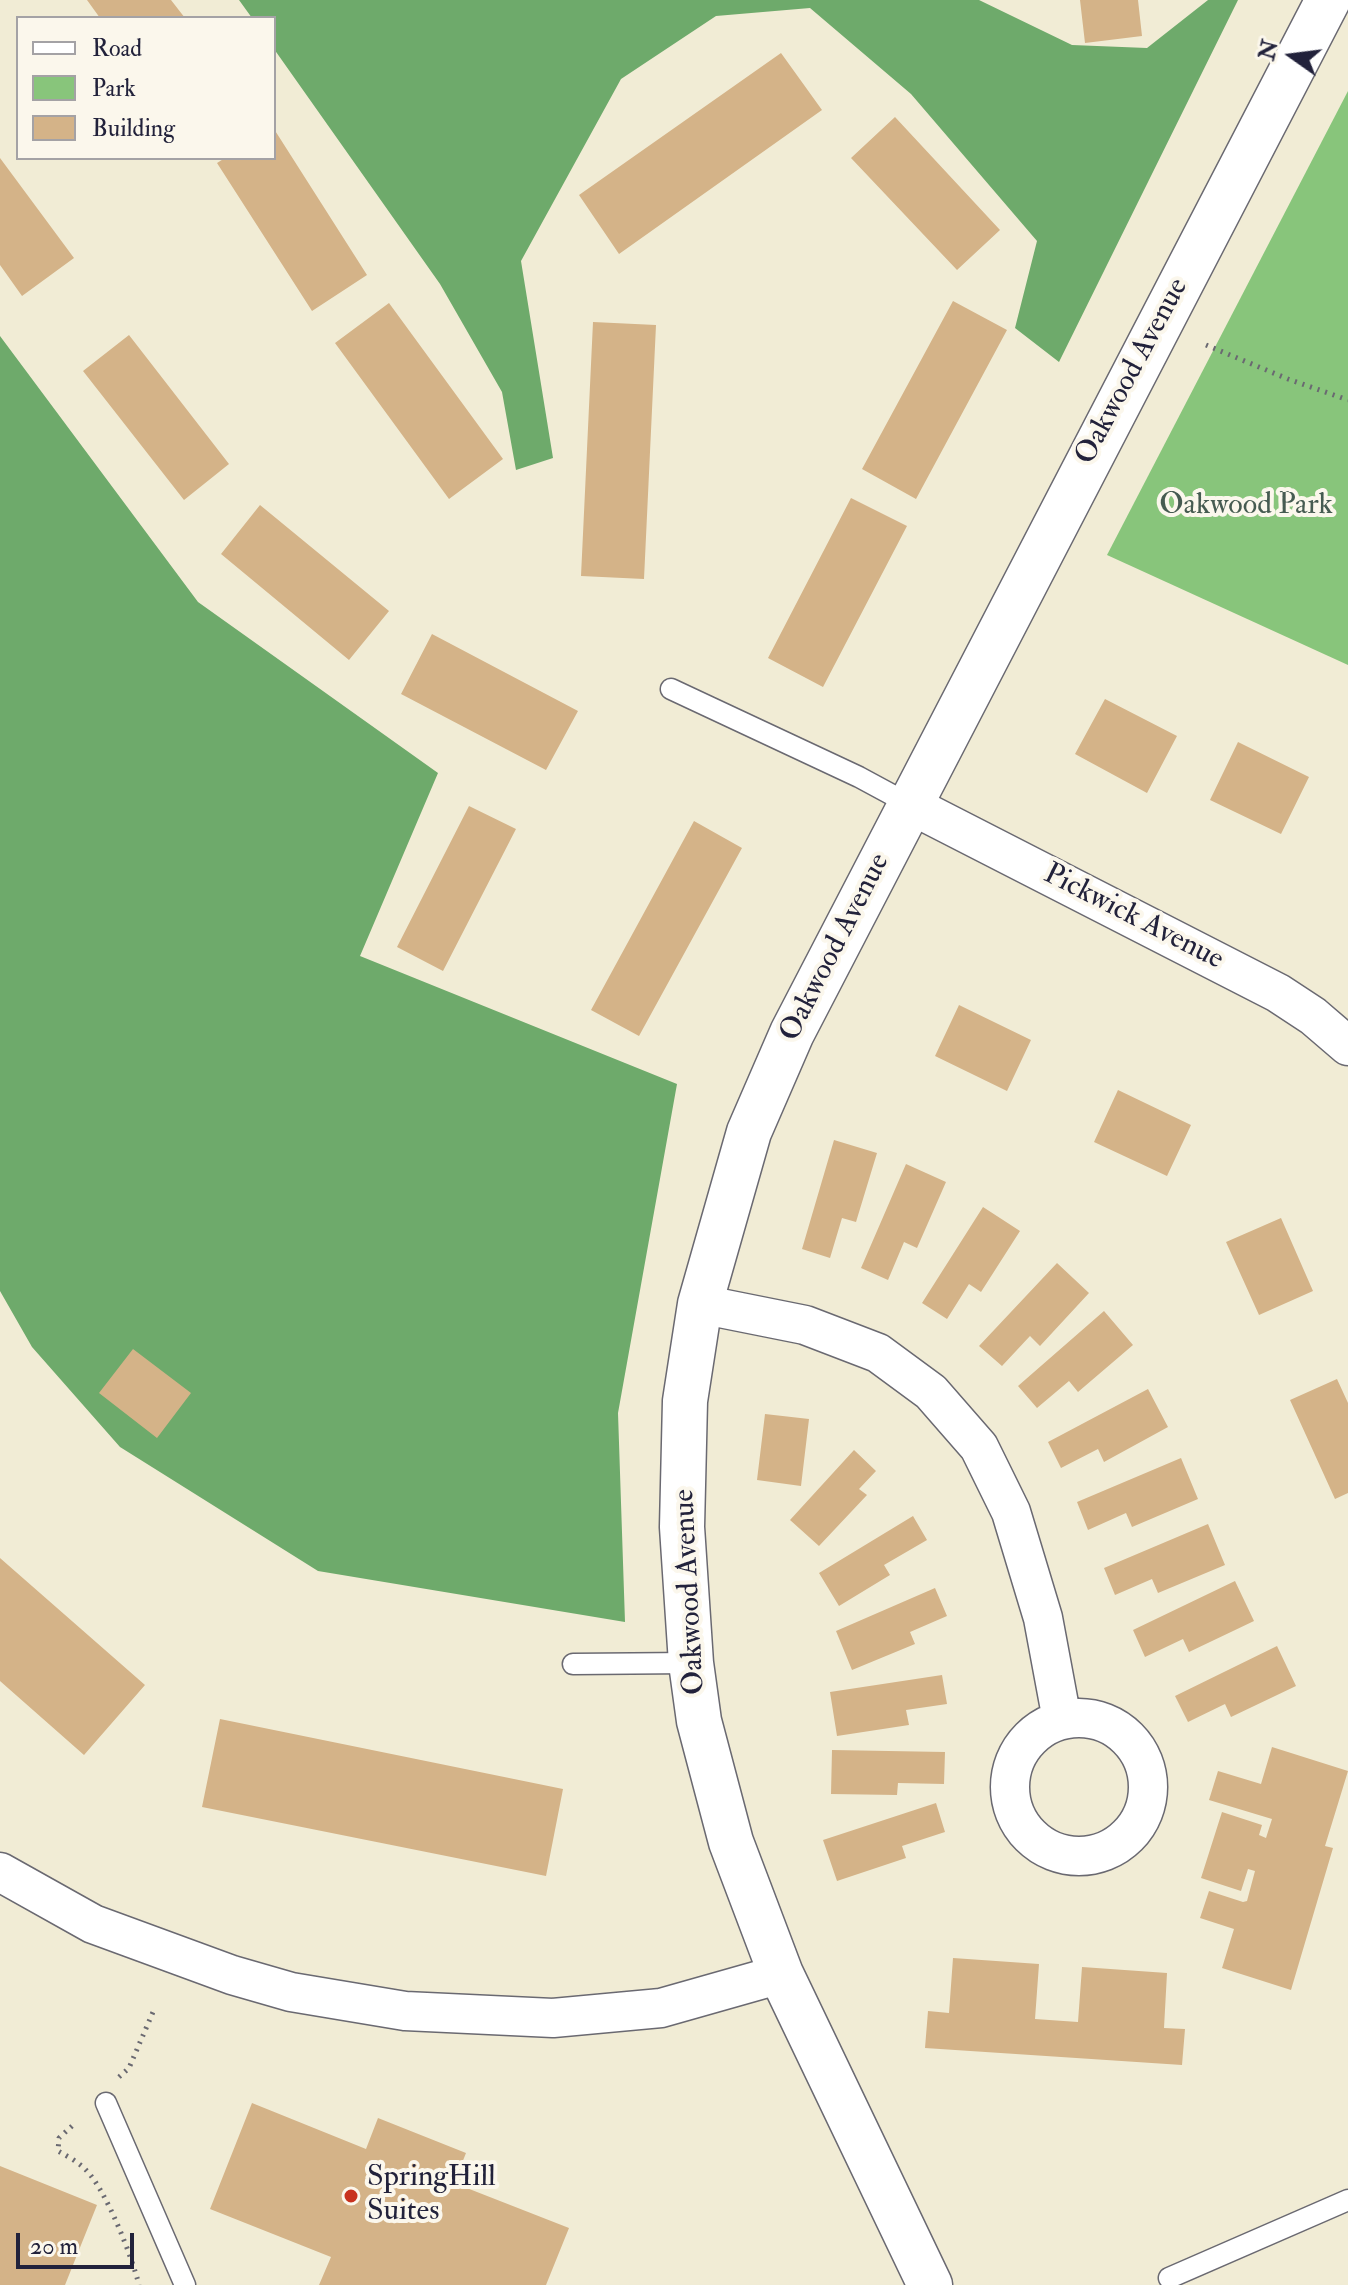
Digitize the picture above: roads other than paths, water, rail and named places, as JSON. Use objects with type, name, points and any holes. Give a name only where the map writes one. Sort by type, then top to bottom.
[{"type":"street","name":"Oakwood Avenue","points":[[930,2285],[781,1974],[731,1842],[699,1721],[691,1663],[682,1527],[685,1401],[700,1304],[749,1132],[792,1033],[1328,0]]},
{"type":"street","name":"Pickwick Avenue","points":[[909,804],[1278,993],[1313,1016],[1348,1046]]},
{"type":"street","points":[[700,1304],[805,1325],[878,1353],[931,1392],[979,1447],[1011,1512],[1030,1573],[1043,1618],[1062,1720]]},
{"type":"street","points":[[0,1872],[93,1924],[232,1975],[291,1992],[405,2011],[553,2018],[661,2008],[781,1974]]},
{"type":"lane","points":[[671,689],[859,777],[909,804]]},
{"type":"lane","points":[[573,1664],[691,1663]]},
{"type":"lane","points":[[106,2103],[185,2285]]},
{"type":"lane","points":[[1169,2278],[1348,2200]]},
{"type":"place","name":"SpringHill Suites","points":[[351,2196]]},
{"type":"park label","name":"Oakwood Park","points":[[1246,507]]}]
